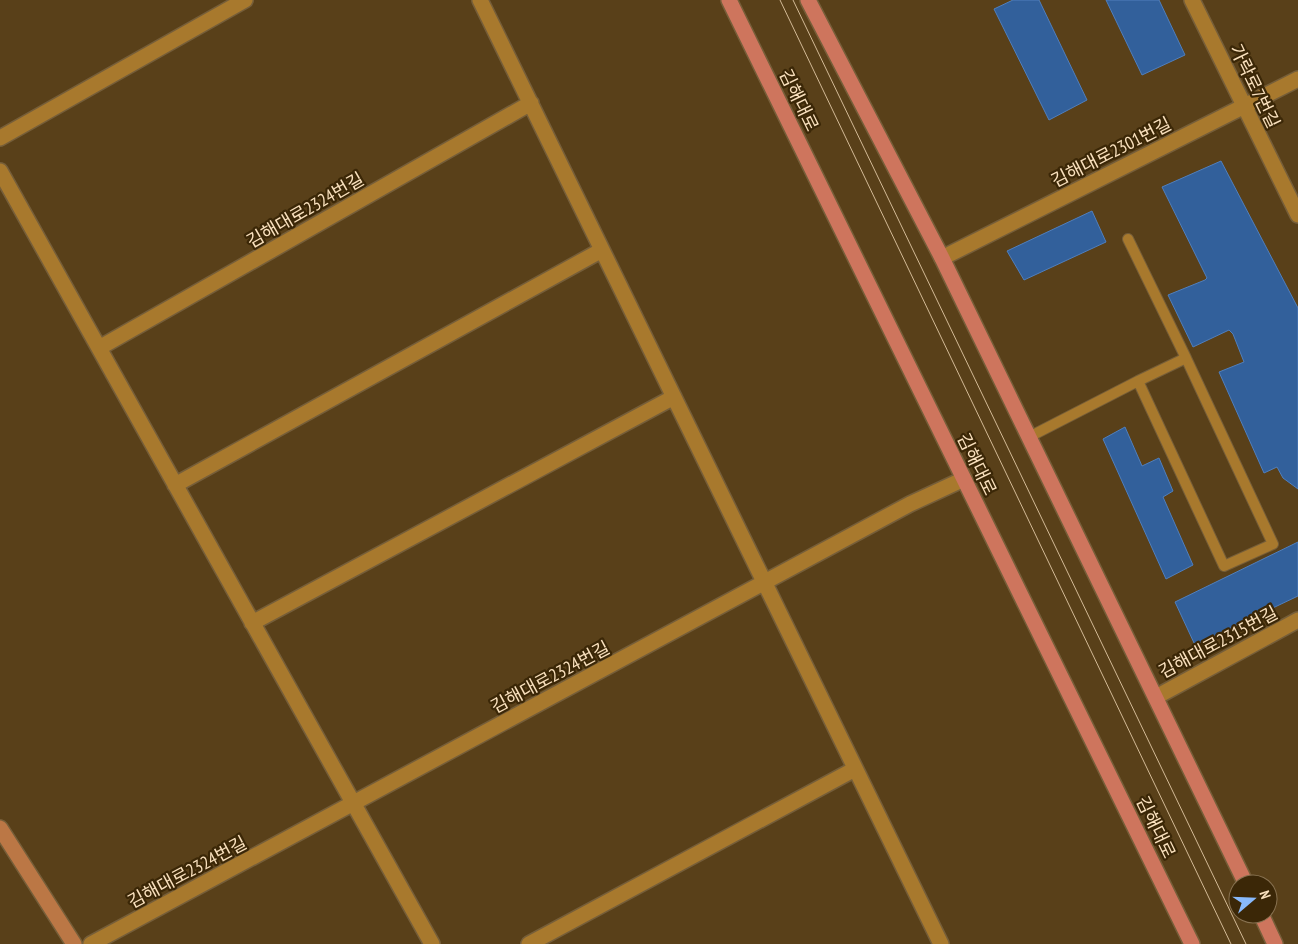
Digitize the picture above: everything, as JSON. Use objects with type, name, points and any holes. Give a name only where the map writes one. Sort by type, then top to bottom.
[{"type":"main road","name":"김해대로","points":[[729,0],[1192,944]]},
{"type":"main road","points":[[808,0],[942,258],[1241,874]]},
{"type":"main road","points":[[0,828],[74,944]]},
{"type":"main road","points":[[1266,924],[1275,944]]},
{"type":"street","points":[[0,138],[245,0]]},
{"type":"street","points":[[480,0],[941,944]]},
{"type":"street","name":"가락로7번길","points":[[1192,0],[1298,215]]},
{"type":"street","name":"김해대로2301번길","points":[[942,258],[1298,79]]},
{"type":"street","name":"김해대로2324번길","points":[[99,348],[530,103]]},
{"type":"street","points":[[0,171],[432,944]]},
{"type":"street","points":[[175,485],[602,250]]},
{"type":"street","points":[[252,623],[674,397]]},
{"type":"street","name":"김해대로2324번길","points":[[91,944],[910,504],[964,479]]},
{"type":"street","name":"김해대로2315번길","points":[[1156,697],[1298,620]]},
{"type":"street","points":[[529,944],[855,769]]},
{"type":"lane","points":[[1128,239],[1273,544],[1224,566],[1138,381]]},
{"type":"lane","points":[[1029,437],[1186,358]]},
{"type":"building","points":[[1013,0],[1039,0],[1087,100],[1049,120],[994,9]]},
{"type":"building","points":[[1106,0],[1159,0],[1185,55],[1142,75]]},
{"type":"building","points":[[1221,161],[1298,308],[1298,489],[1283,478],[1277,467],[1264,473],[1219,372],[1244,362],[1233,334],[1229,330],[1193,347],[1168,295],[1207,278],[1162,187]]},
{"type":"building","points":[[1092,211],[1106,242],[1024,280],[1007,251]]},
{"type":"building","points":[[1125,427],[1142,466],[1159,458],[1173,491],[1163,497],[1193,565],[1166,579],[1103,439]]},
{"type":"building","points":[[1298,542],[1298,596],[1195,645],[1175,602]]},
{"type":"tram line","points":[[780,0],[1231,944]]},
{"type":"tram line","points":[[793,0],[1246,944]]}]
